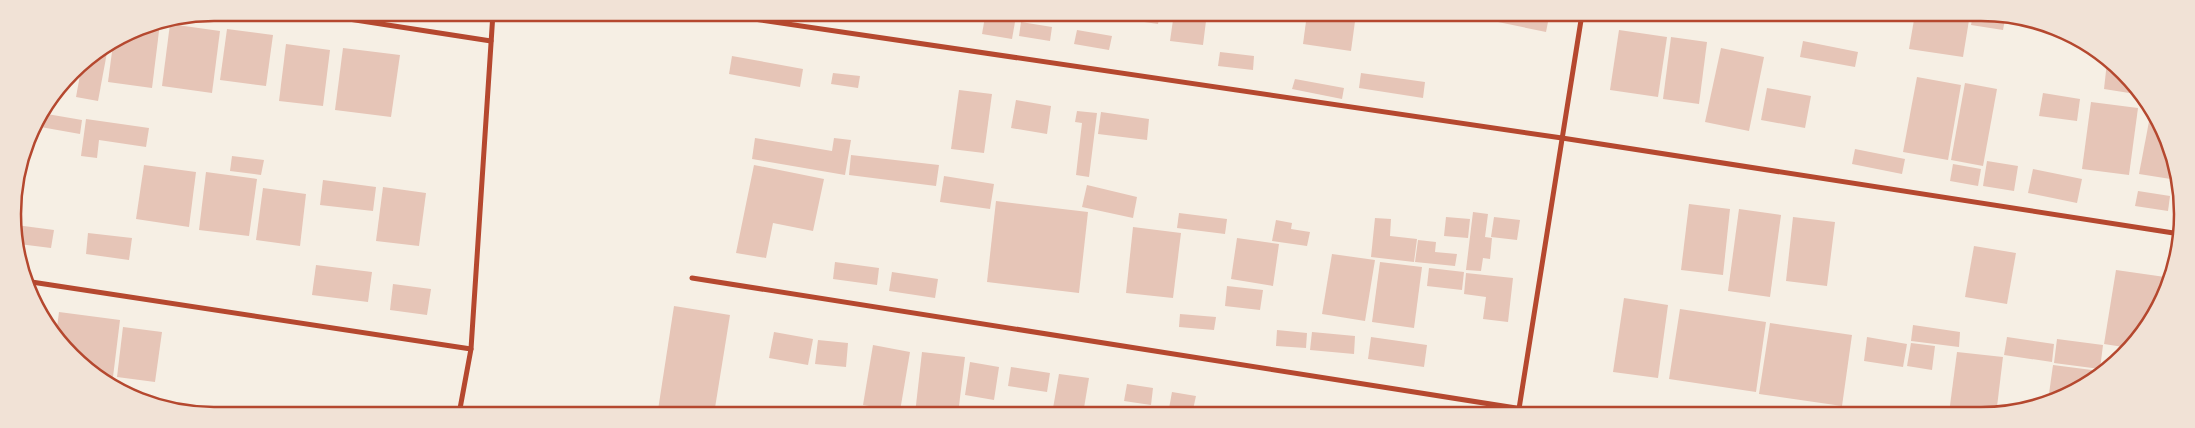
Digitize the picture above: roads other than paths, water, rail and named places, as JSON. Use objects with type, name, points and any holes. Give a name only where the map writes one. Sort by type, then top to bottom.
[{"type":"street","points":[[360,21],[491,42]]},
{"type":"street","points":[[460,407],[471,348],[492,21]]},
{"type":"street","points":[[768,21],[1562,138],[2173,233]]},
{"type":"street","points":[[1519,407],[1581,21]]},
{"type":"street","points":[[692,278],[1513,407]]},
{"type":"street","points":[[34,282],[471,348]]}]
